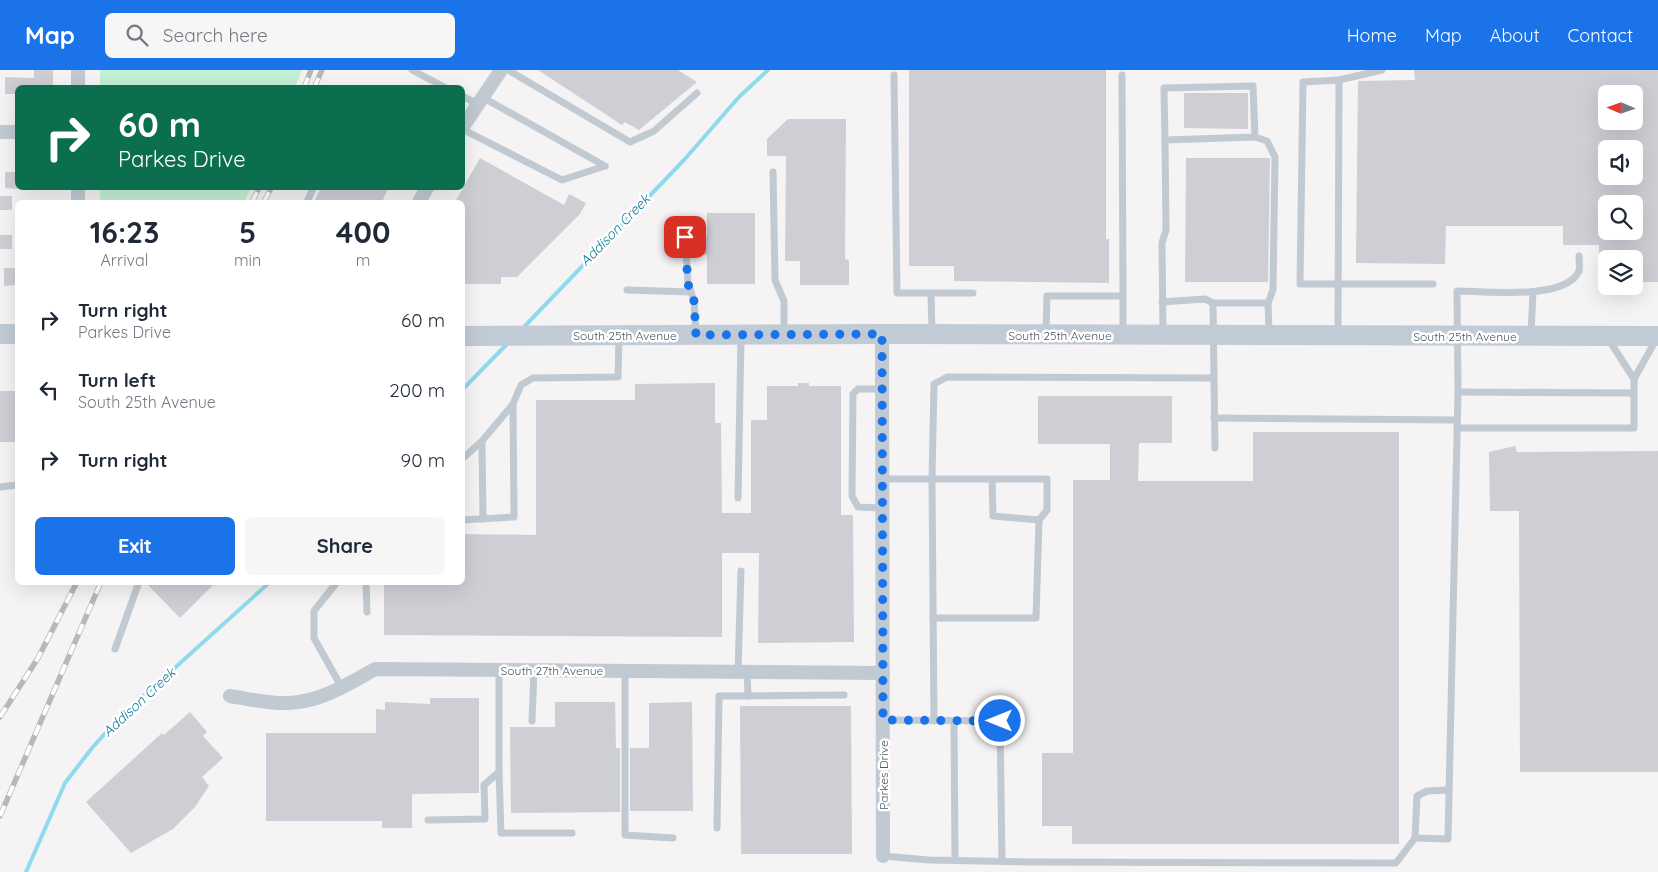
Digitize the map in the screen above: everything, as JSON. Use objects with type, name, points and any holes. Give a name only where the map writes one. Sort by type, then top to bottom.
[{"type":"main road","points":[[0,334],[15,334]]},
{"type":"main road","name":"South 25th Avenue","points":[[465,336],[932,334],[1658,336]]},
{"type":"street","points":[[78,70],[78,85]]},
{"type":"street","points":[[465,124],[501,70]]},
{"type":"street","points":[[0,132],[15,132]]},
{"type":"street","name":"Parkes Drive","points":[[882,334],[883,856]]},
{"type":"street","name":"South 27th Avenue","points":[[230,696],[288,703],[314,698],[342,688],[375,669],[882,673]]},
{"type":"lane","points":[[412,70],[440,85]]},
{"type":"lane","points":[[508,70],[630,142],[654,131],[697,93]]},
{"type":"lane","points":[[1382,70],[1339,80],[1303,82],[1300,284],[1433,284]]},
{"type":"lane","points":[[894,75],[897,293],[973,293]]},
{"type":"lane","points":[[1122,75],[1123,335]]},
{"type":"lane","points":[[1338,335],[1339,80]]},
{"type":"lane","points":[[1163,335],[1162,244],[1166,230],[1164,88],[1253,86],[1255,137]]},
{"type":"lane","points":[[465,97],[480,101],[605,166],[562,180],[465,130]]},
{"type":"lane","points":[[1165,140],[1255,137],[1267,141],[1275,157],[1273,290],[1268,303],[1269,335]]},
{"type":"lane","points":[[773,172],[775,280],[784,301],[784,334]]},
{"type":"lane","points":[[685,237],[688,284],[694,301],[696,335]]},
{"type":"lane","points":[[1415,838],[1448,839],[1458,392],[1457,291],[1533,292],[1558,288],[1570,282],[1579,271],[1579,256]]},
{"type":"lane","points":[[627,290],[691,292]]},
{"type":"lane","points":[[1531,336],[1533,292]]},
{"type":"lane","points":[[931,293],[932,334]]},
{"type":"lane","points":[[1045,335],[1047,296],[1123,296]]},
{"type":"lane","points":[[1162,302],[1204,299],[1213,303],[1268,303]]},
{"type":"lane","points":[[1213,303],[1215,448]]},
{"type":"lane","points":[[465,456],[482,441],[513,404],[522,385],[533,378],[618,377],[620,335]]},
{"type":"lane","points":[[738,498],[741,335]]},
{"type":"lane","points":[[1606,336],[1634,379]]},
{"type":"lane","points":[[1457,428],[1634,428],[1634,379],[1658,336]]},
{"type":"lane","points":[[934,721],[932,479],[934,384],[947,377],[1214,378]]},
{"type":"lane","points":[[882,389],[858,389],[852,394],[852,496],[858,507],[882,508]]},
{"type":"lane","points":[[1458,392],[1634,393]]},
{"type":"lane","points":[[465,520],[514,517],[513,404]]},
{"type":"lane","points":[[1214,418],[1457,420]]},
{"type":"lane","points":[[482,441],[483,519]]},
{"type":"lane","points":[[992,478],[994,516],[1039,520]]},
{"type":"lane","points":[[882,479],[1047,479],[1047,510],[1039,520],[1036,618],[933,618]]},
{"type":"lane","points":[[0,487],[15,485]]},
{"type":"lane","points":[[741,571],[743,672],[748,696]]},
{"type":"lane","points":[[115,649],[138,585]]},
{"type":"lane","points":[[335,585],[314,611],[314,638],[342,688]]},
{"type":"lane","points":[[366,585],[367,612]]},
{"type":"lane","points":[[499,670],[498,772],[500,833],[572,833]]},
{"type":"lane","points":[[532,721],[534,670]]},
{"type":"lane","points":[[625,671],[625,835],[673,838]]},
{"type":"lane","points":[[717,828],[719,696],[844,694]]},
{"type":"lane","points":[[883,720],[1000,721],[1002,861]]},
{"type":"lane","points":[[954,721],[955,860]]},
{"type":"lane","points":[[428,820],[485,819],[484,785],[498,772]]},
{"type":"lane","points":[[883,856],[1002,861],[1396,863],[1415,838],[1417,796],[1427,791],[1449,790]]},
{"type":"green space","points":[[100,70],[302,70],[296,85],[100,85]]},
{"type":"green space","points":[[100,190],[250,190],[245,200],[100,200]]},
{"type":"building","points":[[34,70],[53,70],[53,85],[15,85],[15,94],[5,94],[5,77],[34,78]]},
{"type":"building","points":[[538,70],[678,70],[697,82],[639,130],[625,122],[622,125]]},
{"type":"building","points":[[909,70],[1106,70],[1106,239],[1109,239],[1109,283],[954,281],[954,266],[909,266]]},
{"type":"building","points":[[1414,70],[1658,70],[1658,282],[1643,282],[1643,250],[1599,250],[1599,245],[1563,245],[1563,226],[1446,226],[1445,264],[1356,263],[1358,81],[1415,80]]},
{"type":"building","points":[[1184,93],[1248,93],[1248,129],[1184,128]]},
{"type":"building","points":[[788,119],[846,119],[845,259],[849,260],[849,285],[800,285],[800,261],[785,261],[786,156],[767,156],[767,139]]},
{"type":"building","points":[[480,158],[564,205],[569,194],[586,203],[580,214],[517,277],[501,277],[501,284],[465,284],[465,200],[456,200],[462,190],[465,190],[465,184]]},
{"type":"building","points":[[1186,158],[1270,158],[1268,282],[1185,282]]},
{"type":"building","points":[[5,172],[15,172],[15,189],[5,188]]},
{"type":"building","points":[[320,190],[387,190],[383,200],[315,200]]},
{"type":"building","points":[[0,196],[12,196],[12,210],[0,210]]},
{"type":"building","points":[[707,213],[755,213],[755,284],[707,284],[707,255],[695,255],[695,236],[707,237]]},
{"type":"building","points":[[0,235],[12,235],[12,249],[0,249]]},
{"type":"building","points":[[4,268],[15,268],[15,285],[4,286]]},
{"type":"building","points":[[715,383],[715,423],[721,423],[722,513],[751,513],[751,420],[767,420],[767,386],[798,386],[798,383],[809,383],[809,386],[841,386],[841,515],[853,515],[854,642],[758,643],[759,553],[722,553],[722,637],[384,635],[384,585],[465,585],[465,534],[536,535],[536,400],[635,400],[635,384]]},
{"type":"building","points":[[0,391],[15,391],[15,442],[0,442]]},
{"type":"building","points":[[1038,396],[1172,396],[1172,443],[1139,443],[1138,481],[1253,481],[1253,432],[1399,432],[1399,844],[1072,844],[1072,826],[1042,826],[1042,753],[1073,753],[1073,480],[1110,480],[1110,444],[1038,444]]},
{"type":"building","points":[[1515,446],[1517,452],[1658,451],[1658,772],[1520,772],[1519,511],[1490,511],[1489,452]]},
{"type":"building","points":[[148,585],[213,585],[180,618]]},
{"type":"building","points":[[430,698],[479,698],[479,793],[412,794],[412,828],[382,828],[382,821],[266,821],[266,733],[376,733],[376,709],[385,710],[385,702],[430,704]]},
{"type":"building","points":[[555,702],[615,702],[616,748],[620,748],[620,812],[511,813],[510,727],[555,727]]},
{"type":"building","points":[[692,702],[693,811],[630,811],[630,748],[649,748],[649,703]]},
{"type":"building","points":[[740,706],[851,706],[852,854],[741,854]]},
{"type":"building","points":[[190,712],[207,732],[203,736],[223,758],[202,777],[209,786],[195,807],[173,829],[131,853],[86,802],[162,733],[164,735]]},
{"type":"waterway","name":"Addison Creek","points":[[522,329],[684,160],[739,97],[768,70]]},
{"type":"waterway","name":"Addison Creek","points":[[465,387],[508,343]]},
{"type":"waterway","name":"Addison Creek","points":[[26,872],[65,783],[92,748],[117,720],[267,585]]},
{"type":"railway","points":[[305,85],[311,70]]},
{"type":"railway","points":[[315,85],[322,70]]},
{"type":"railway","points":[[253,200],[258,190]]},
{"type":"railway","points":[[265,200],[270,190]]},
{"type":"railway","points":[[0,717],[38,658],[75,585]]},
{"type":"railway","points":[[0,816],[100,585]]},
{"type":"route","points":[[685,237],[688,284],[694,301],[696,335],[882,334],[883,720],[1000,721]]}]
